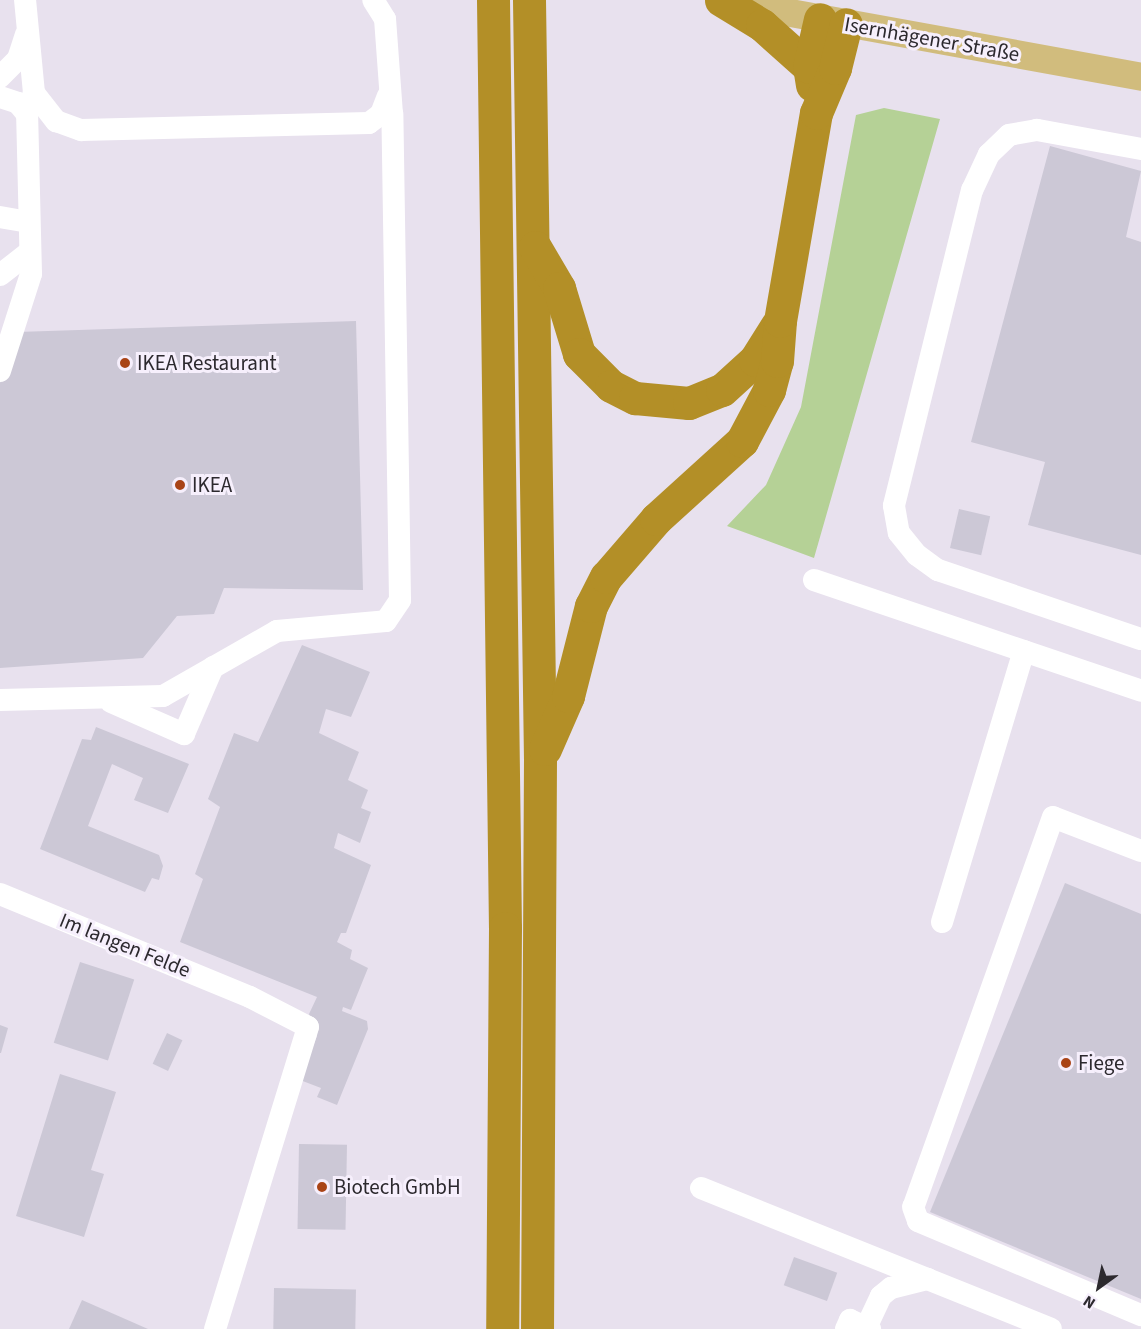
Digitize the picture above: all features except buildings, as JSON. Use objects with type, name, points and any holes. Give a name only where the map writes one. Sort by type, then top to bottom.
[{"type":"highway","points":[[493,0],[505,928],[502,1329]]},
{"type":"highway","points":[[529,0],[540,759],[537,1329]]},
{"type":"highway","points":[[722,0],[762,25],[809,67]]},
{"type":"highway","points":[[540,759],[568,696],[591,606],[606,577],[656,519],[742,441],[769,390],[777,361],[780,321],[816,113],[835,68],[833,22]]},
{"type":"highway","points":[[816,113],[809,67],[833,22]]},
{"type":"highway","points":[[534,246],[559,288],[579,354],[611,386],[635,398],[690,403],[722,390],[755,360],[780,321]]},
{"type":"main road","name":"Isernhägener Straße","points":[[722,0],[1141,77]]},
{"type":"street","points":[[0,370],[31,274],[29,222],[31,103],[25,0]]},
{"type":"street","points":[[0,700],[107,701],[163,696],[277,631],[386,621],[400,600],[385,19],[374,0]]},
{"type":"street","points":[[0,77],[18,59],[26,34]]},
{"type":"street","points":[[0,97],[18,103],[31,103],[56,121],[81,130],[369,123],[381,114],[388,96]]},
{"type":"street","points":[[1141,148],[1037,130],[1009,135],[989,154],[972,190],[894,506],[899,533],[917,555],[938,570],[1141,639]]},
{"type":"street","points":[[0,217],[29,222]]},
{"type":"street","points":[[0,275],[29,252]]},
{"type":"street","points":[[814,580],[1141,691]]},
{"type":"street","points":[[942,922],[1024,651]]},
{"type":"street","points":[[107,701],[184,734],[213,667]]},
{"type":"street","points":[[1141,851],[1053,817],[913,1207],[918,1221],[1141,1315]]},
{"type":"street","name":"Im langen Felde","points":[[0,894],[250,997],[309,1027],[215,1329]]},
{"type":"street","points":[[701,1188],[1051,1329]]},
{"type":"street","points":[[861,1329],[881,1296],[891,1288],[928,1278]]},
{"type":"green space","points":[[884,108],[940,119],[814,558],[727,526],[766,485],[801,407],[856,115]]},
{"type":"place","name":"IKEA Restaurant","points":[[125,363]]},
{"type":"place","name":"IKEA","points":[[180,485]]},
{"type":"place","name":"Fiege","points":[[1066,1063]]},
{"type":"place","name":"Biotech GmbH","points":[[322,1187]]}]
